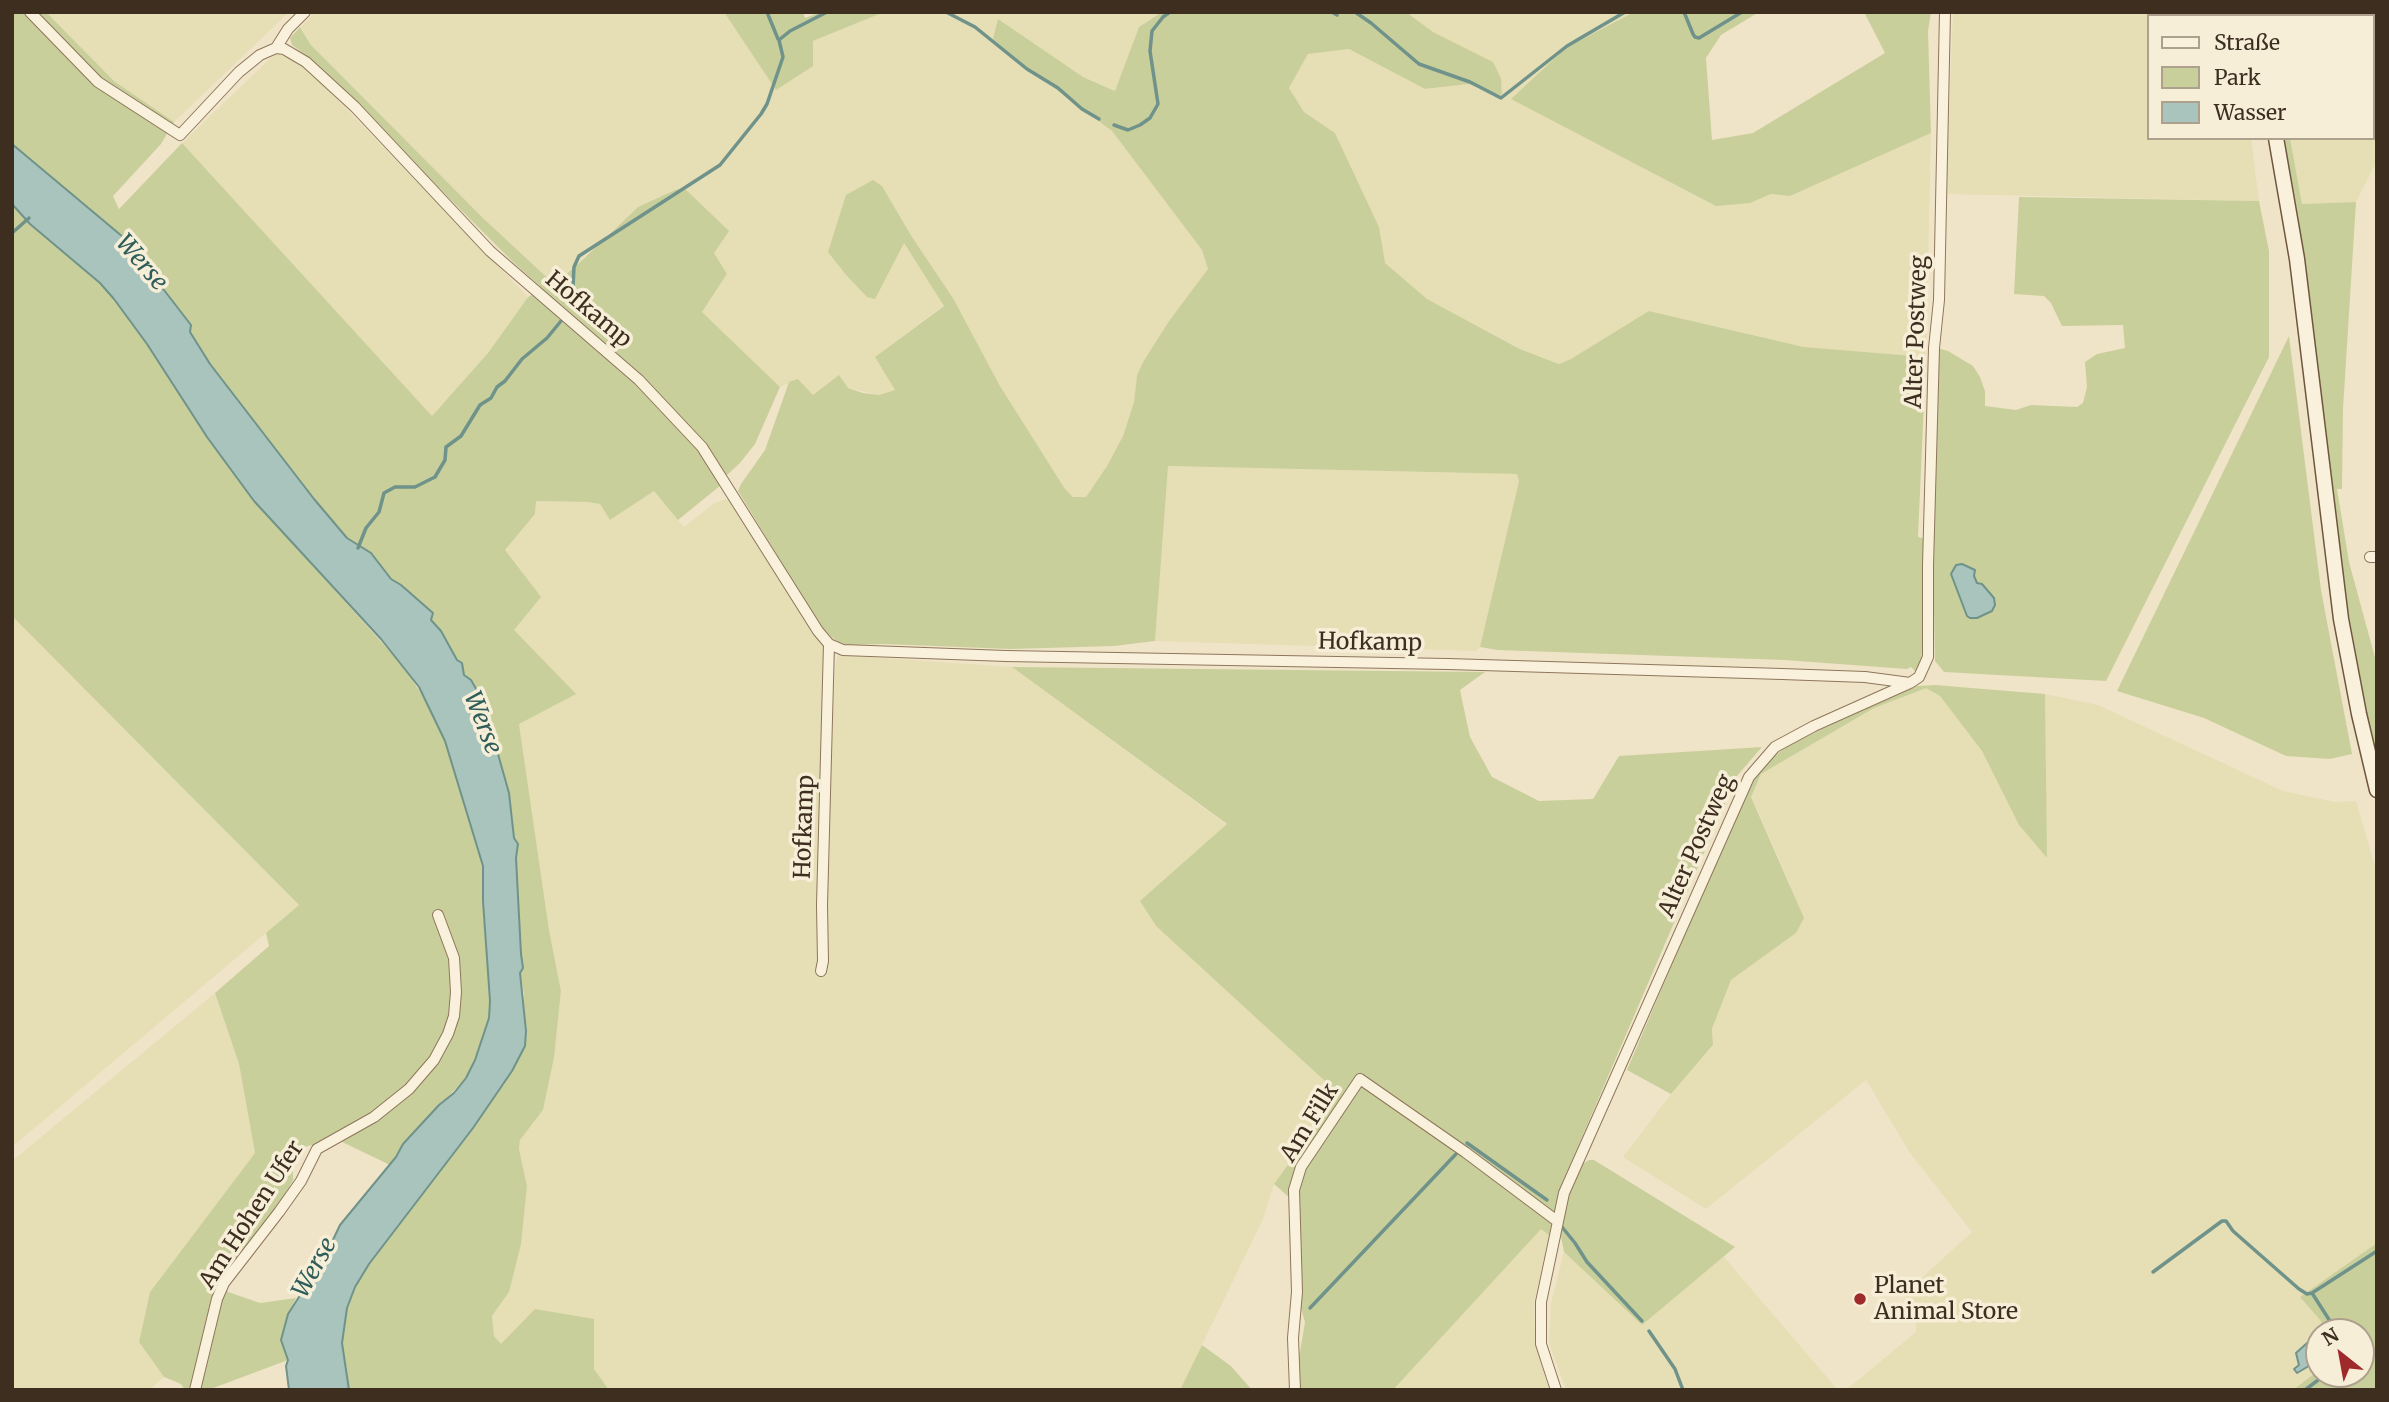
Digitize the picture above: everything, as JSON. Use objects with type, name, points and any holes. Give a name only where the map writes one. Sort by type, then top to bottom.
[{"type":"main road","points":[[2276,140],[2297,259],[2341,619],[2377,790]]},
{"type":"street","points":[[30,12],[98,82],[180,135],[252,61],[276,48],[288,29],[305,12]]},
{"type":"street","name":"Alter Postweg","points":[[1556,1390],[1541,1344],[1541,1302],[1564,1193],[1749,777],[1775,747],[1919,677],[1928,657],[1934,348],[1939,300],[1945,12]]},
{"type":"street","name":"Hofkamp","points":[[276,48],[294,53],[326,78],[490,251],[639,380],[702,447],[818,631],[830,644],[843,650],[1769,673],[1865,677],[1910,683]]},
{"type":"street","name":"Hofkamp","points":[[821,971],[830,644]]},
{"type":"street","name":"Am Hohen Ufer","points":[[195,1390],[217,1299],[225,1283],[301,1181],[317,1149],[374,1117],[409,1089],[433,1060],[448,1034],[454,1016],[456,992],[454,958],[438,915]]},
{"type":"street","name":"Am Filk","points":[[1295,1390],[1293,1338],[1297,1292],[1294,1189],[1301,1167],[1360,1079],[1465,1152],[1557,1221]]},
{"type":"shaded area","points":[[46,12],[289,12],[174,122],[114,81]]},
{"type":"shaded area","points":[[315,12],[724,12],[776,89],[813,41],[884,12],[1162,12],[1139,27],[1116,91],[1083,77],[998,20],[1015,59],[1112,131],[1202,250],[1209,270],[1169,321],[1143,362],[1137,375],[1134,402],[1123,436],[1107,466],[1086,497],[1073,497],[1065,489],[1000,386],[953,298],[882,186],[875,181],[903,242],[944,305],[875,357],[896,390],[879,395],[848,388],[813,395],[798,379],[780,387],[702,312],[727,274],[714,253],[684,189],[675,190],[638,207],[554,284],[483,218],[311,45],[301,27]]},
{"type":"shaded area","points":[[1406,12],[1634,12],[1567,47],[1512,99],[1750,203],[1771,194],[1790,196],[1931,133],[1926,357],[1804,347],[1650,311],[1571,360],[1559,364],[1521,349],[1427,299],[1384,263],[1379,227],[1335,133],[1304,112],[1289,88],[1308,54],[1349,49],[1425,89],[1468,84],[1502,96],[1501,78],[1492,62],[1433,32]]},
{"type":"shaded area","points":[[1953,12],[2230,12],[2148,14],[2148,140],[2251,140],[2259,201],[1946,194]]},
{"type":"shaded area","points":[[2377,12],[2377,161],[2356,202],[2302,204],[2290,140],[2375,140],[2375,14],[2258,14]]},
{"type":"shaded area","points":[[276,53],[304,65],[528,297],[488,353],[432,416],[182,143]]},
{"type":"shaded area","points":[[1167,466],[1518,474],[1519,481],[1480,647],[1476,651],[1155,641]]},
{"type":"shaded area","points":[[654,491],[684,527],[713,504],[728,498],[824,647],[819,977],[825,967],[835,667],[838,655],[1012,667],[1227,825],[1141,901],[1156,926],[1339,1094],[1274,1184],[1263,1219],[1180,1390],[609,1390],[594,1370],[501,1345],[494,1336],[492,1316],[509,1292],[527,1186],[519,1149],[520,1140],[543,1110],[554,1058],[561,991],[549,930],[519,724],[505,550],[535,514],[536,501],[600,504],[610,520]]},
{"type":"shaded area","points":[[12,616],[299,905],[12,1147]]},
{"type":"shaded area","points":[[1926,687],[1940,696],[1982,751],[2019,825],[2046,857],[2045,694],[2098,705],[2283,791],[2335,802],[2356,801],[2377,873],[2377,1243],[2300,1297],[2318,1318],[2305,1318],[2305,1381],[2293,1390],[1846,1390],[1916,1332],[1916,1311],[1904,1294],[1972,1232],[1910,1153],[1866,1080],[1706,1209],[1623,1157],[1671,1094],[1713,1046],[1712,1030],[1731,980],[1796,933],[1790,884],[1751,796],[1761,774],[1874,708]]},
{"type":"shaded area","points":[[215,993],[239,1064],[255,1153],[150,1292],[139,1342],[164,1377],[149,1390],[12,1390],[12,1161]]},
{"type":"shaded area","points":[[1541,1228],[1549,1235],[1534,1302],[1535,1342],[1549,1390],[1393,1390]]},
{"type":"shaded area","points":[[1564,1252],[1642,1325],[1723,1256],[1838,1390],[1566,1390],[1549,1343],[1551,1303]]},
{"type":"green space","points":[[12,12],[46,12],[114,81],[174,122],[161,144],[113,196],[119,209],[182,143],[432,416],[488,353],[528,297],[543,289],[307,56],[292,45],[290,38],[300,27],[311,45],[483,218],[554,284],[638,207],[675,190],[684,188],[729,231],[714,253],[727,274],[702,312],[780,387],[755,444],[721,485],[678,520],[654,491],[610,520],[600,504],[536,501],[535,514],[505,550],[541,597],[514,630],[576,694],[519,724],[549,930],[561,991],[554,1058],[543,1110],[520,1140],[519,1149],[527,1186],[521,1244],[509,1292],[492,1316],[494,1336],[501,1344],[535,1309],[594,1319],[594,1369],[609,1390],[349,1390],[342,1343],[347,1308],[355,1287],[369,1264],[473,1128],[512,1071],[524,995],[520,972],[523,967],[516,858],[518,844],[514,838],[509,793],[483,701],[471,680],[464,675],[462,663],[457,660],[413,596],[391,579],[371,553],[348,538],[314,499],[210,364],[137,253],[123,237],[12,144]]},
{"type":"green space","points":[[724,12],[803,12],[805,18],[821,12],[884,12],[813,41],[813,66],[776,90]]},
{"type":"green space","points":[[1162,12],[1406,12],[1433,32],[1493,62],[1501,78],[1502,96],[1468,84],[1425,89],[1349,49],[1308,54],[1289,88],[1304,112],[1335,133],[1379,227],[1385,263],[1427,299],[1520,349],[1559,364],[1649,311],[1804,347],[1926,357],[1918,537],[1926,539],[1922,652],[1916,672],[1911,667],[1907,669],[1784,660],[1497,650],[1480,647],[1519,481],[1517,474],[1168,466],[1155,641],[1114,646],[1011,649],[847,645],[835,640],[821,627],[738,491],[765,450],[789,382],[798,379],[813,395],[839,375],[848,388],[863,393],[879,395],[895,390],[875,357],[944,306],[904,243],[875,299],[867,297],[847,276],[828,252],[846,195],[873,180],[882,186],[953,298],[1000,386],[1065,489],[1073,497],[1086,497],[1123,436],[1134,402],[1137,375],[1143,362],[1169,321],[1208,269],[1202,250],[1112,131],[1015,59],[993,39],[998,19],[1083,77],[1115,91],[1139,27]]},
{"type":"green space","points":[[1634,12],[1759,12],[1721,35],[1706,58],[1712,140],[1753,133],[1885,53],[1864,12],[1931,12],[1928,31],[1931,133],[1790,196],[1771,194],[1750,203],[1716,206],[1511,99],[1567,47]]},
{"type":"green space","points":[[2282,140],[2290,140],[2302,204],[2356,202],[2343,409],[2342,489],[2337,489],[2349,562],[2377,665],[2377,751],[2374,751],[2341,573],[2296,204]]},
{"type":"green space","points":[[2019,197],[2259,201],[2269,251],[2269,357],[2106,681],[1944,672],[1935,661],[1933,565],[1937,348],[1948,351],[1973,366],[1985,391],[1985,406],[2016,410],[2031,405],[2077,407],[2083,403],[2087,387],[2085,362],[2097,354],[2125,348],[2123,325],[2062,326],[2051,303],[2044,296],[2014,294]]},
{"type":"green space","points":[[12,204],[30,223],[100,283],[114,299],[147,344],[207,437],[254,501],[404,667],[431,709],[445,741],[483,866],[491,1001],[489,1018],[466,1078],[403,1144],[390,1165],[338,1140],[324,1148],[312,1145],[293,1150],[293,1180],[278,1207],[225,1270],[220,1281],[228,1292],[260,1303],[296,1298],[288,1314],[281,1340],[288,1360],[208,1390],[185,1390],[181,1384],[164,1377],[139,1342],[150,1292],[255,1153],[239,1064],[215,993],[269,946],[266,933],[299,905],[12,616]]},
{"type":"green space","points":[[2289,336],[2321,590],[2352,754],[2330,759],[2286,756],[2204,718],[2117,691]]},
{"type":"green space","points":[[1012,667],[1485,672],[1460,690],[1470,737],[1492,777],[1539,801],[1593,799],[1619,756],[1762,747],[1737,776],[1561,1186],[1549,1235],[1541,1229],[1393,1390],[1300,1390],[1298,1364],[1305,1322],[1300,1305],[1300,1207],[1274,1184],[1339,1094],[1156,926],[1140,901],[1227,824]]},
{"type":"green space","points":[[1935,685],[2045,694],[2047,858],[2019,825],[1982,751],[1940,696],[1926,688],[1874,708],[1761,774],[1751,797],[1804,918],[1796,933],[1731,980],[1712,1029],[1713,1045],[1671,1094],[1627,1070],[1722,847],[1756,775],[1764,764],[1790,744],[1848,717],[1917,686]]},
{"type":"green space","points":[[1594,1160],[1735,1247],[1642,1325],[1564,1252],[1560,1231],[1568,1196],[1581,1165]]},
{"type":"green space","points":[[2377,1243],[2377,1390],[2293,1390],[2305,1381],[2305,1388],[2375,1388],[2375,1318],[2318,1318],[2300,1297]]},
{"type":"green space","points":[[1202,1345],[1231,1366],[1252,1390],[1180,1390]]},
{"type":"water","name":"Werse","points":[[12,144],[123,237],[191,325],[190,332],[210,364],[314,499],[347,538],[371,553],[391,579],[433,613],[431,620],[441,631],[457,660],[462,663],[464,675],[471,680],[483,701],[509,793],[514,838],[518,844],[516,858],[525,1046],[512,1071],[473,1128],[369,1264],[355,1287],[347,1308],[342,1343],[349,1390],[289,1390],[286,1366],[288,1360],[281,1340],[288,1314],[315,1272],[321,1255],[331,1244],[340,1225],[396,1157],[403,1144],[439,1105],[454,1093],[475,1060],[489,1018],[490,1001],[483,866],[445,741],[419,687],[381,639],[254,501],[207,437],[147,344],[114,299],[100,283],[30,224],[12,204]]},
{"type":"water","points":[[1962,564],[1975,570],[1977,583],[1982,584],[1994,598],[1992,611],[1977,618],[1967,616],[1951,574],[1956,565]]},
{"type":"water","points":[[2305,1345],[2305,1368],[2297,1373],[2294,1369],[2299,1365],[2296,1353]]},
{"type":"waterway","points":[[767,12],[778,39]]},
{"type":"waterway","points":[[572,306],[574,267],[579,256],[720,165],[767,104],[783,57],[779,40],[790,31],[827,12]]},
{"type":"waterway","points":[[946,12],[975,27],[1027,69],[1099,119]]},
{"type":"waterway","points":[[1114,125],[1128,130],[1140,125],[1150,118],[1158,104],[1150,51],[1152,31],[1170,12]]},
{"type":"waterway","points":[[1332,12],[1337,15]]},
{"type":"waterway","points":[[1355,12],[1419,64],[1470,82],[1501,98],[1567,46],[1625,12]]},
{"type":"waterway","points":[[1684,12],[1693,34],[1699,38],[1742,12]]},
{"type":"waterway","points":[[12,233],[29,218]]},
{"type":"waterway","points":[[358,548],[366,528],[379,512],[384,493],[395,487],[415,487],[435,477],[445,460],[446,447],[461,436],[480,405],[491,398],[497,387],[522,359],[547,338],[561,321]]},
{"type":"waterway","points":[[1467,1143],[1547,1200]]},
{"type":"waterway","points":[[1310,1308],[1456,1154]]},
{"type":"waterway","points":[[2153,1272],[2222,1221],[2226,1221],[2233,1231],[2299,1289],[2307,1294],[2312,1293]]},
{"type":"waterway","points":[[1562,1227],[1587,1262],[1642,1321]]},
{"type":"waterway","points":[[2328,1318],[2312,1293],[2377,1251]]},
{"type":"waterway","points":[[1649,1331],[1675,1369],[1683,1390]]},
{"type":"place","name":"Planet Animal Store","points":[[1860,1299]]}]
